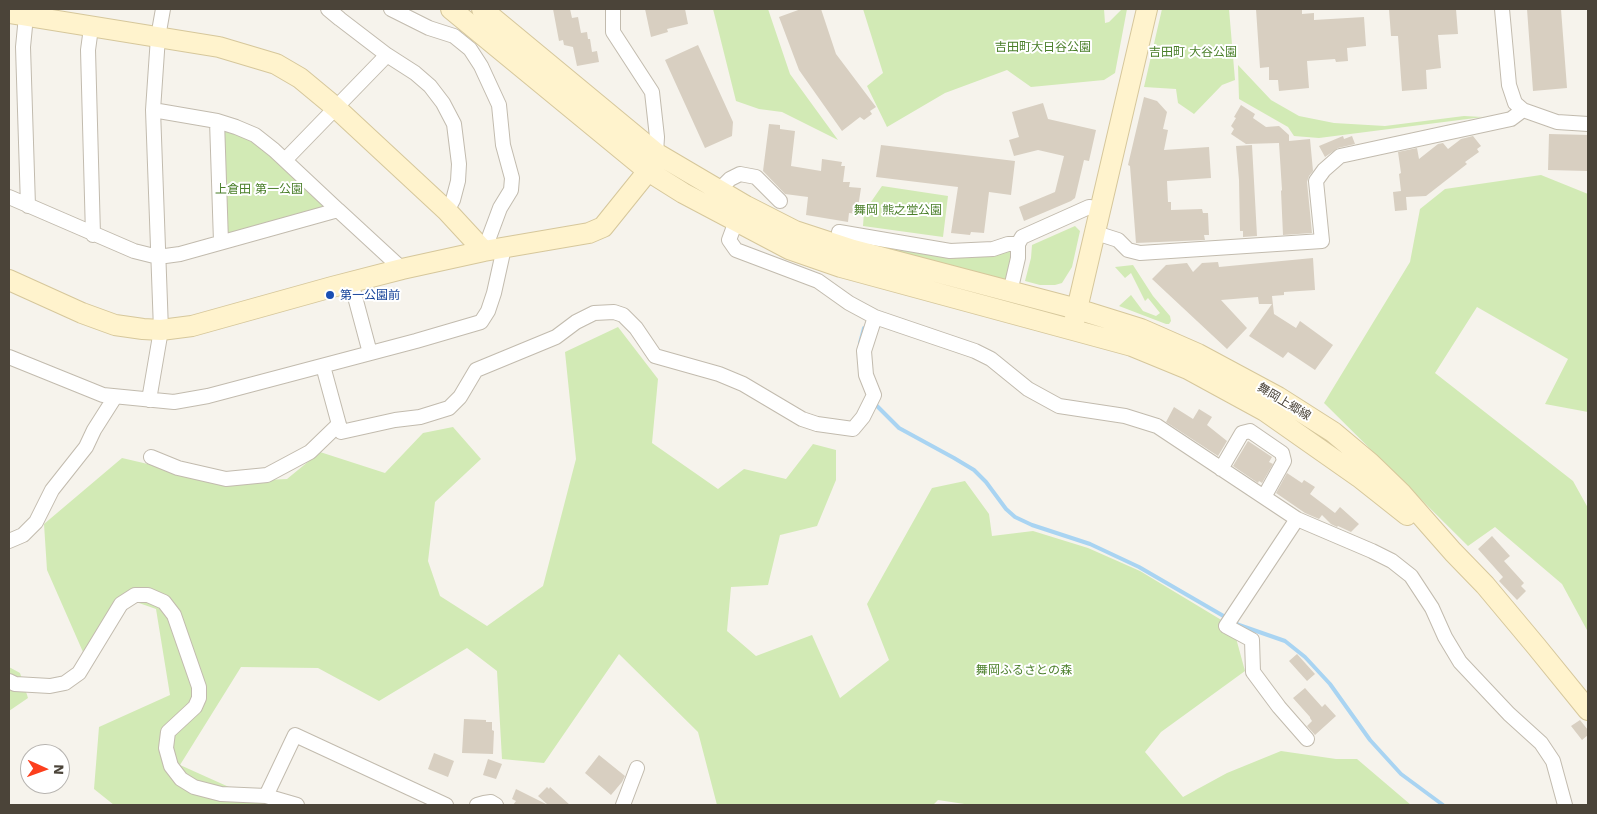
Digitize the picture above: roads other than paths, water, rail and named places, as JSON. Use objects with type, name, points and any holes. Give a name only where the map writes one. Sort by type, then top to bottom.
[{"type":"street","points":[[149,400],[161,330],[153,110],[158,37],[163,9]]},
{"type":"street","points":[[328,9],[387,55],[415,73],[430,86],[443,103],[454,124],[459,154],[459,173],[453,200],[447,211]]},
{"type":"street","points":[[391,9],[429,28],[454,36],[470,49],[481,66],[499,105],[503,146],[512,178],[511,190],[500,208],[484,251]]},
{"type":"street","name":"舞岡上郷線","points":[[451,9],[648,171],[683,193],[789,248],[841,267],[1132,346],[1188,369],[1265,411],[1359,477],[1453,552]]},
{"type":"street","name":"舞岡上郷線","points":[[482,9],[656,153],[746,206],[795,231],[854,250],[1077,309],[1141,329],[1198,354],[1278,398],[1333,432],[1370,463],[1402,494],[1485,585],[1588,710]]},
{"type":"street","points":[[9,280],[82,313],[115,325],[161,330],[192,326],[402,269],[484,251],[589,232],[603,227],[648,171],[656,153],[657,137],[652,92],[613,32],[613,9]]},
{"type":"street","points":[[1072,329],[1147,9]]},
{"type":"street","points":[[1502,9],[1509,85],[1515,102],[1523,110],[1557,122],[1588,124]]},
{"type":"street","points":[[28,206],[23,47],[17,15],[219,47],[276,64],[300,78],[335,107],[447,211],[484,251]]},
{"type":"street","points":[[91,28],[88,50],[94,234]]},
{"type":"street","points":[[285,160],[387,55]]},
{"type":"street","points":[[153,110],[217,121],[255,135],[285,160],[402,269]]},
{"type":"street","points":[[1096,233],[1118,240],[1128,250],[1140,253],[1322,241],[1316,180],[1340,156],[1511,119],[1523,110]]},
{"type":"street","points":[[217,121],[221,242]]},
{"type":"street","points":[[719,190],[730,179],[740,174],[756,177],[780,201]]},
{"type":"street","points":[[9,197],[134,251],[158,257],[180,254],[338,210]]},
{"type":"street","points":[[1010,292],[1018,258],[1018,244],[1022,237],[1089,207],[1101,209]]},
{"type":"street","points":[[736,221],[729,240],[736,250],[818,281],[848,303],[875,317],[975,351],[991,360],[1028,389],[1059,406],[1125,416],[1157,426],[1297,519],[1392,561],[1411,576],[1432,608],[1445,637],[1460,662],[1509,714],[1541,744],[1549,755],[1553,761],[1565,805]]},
{"type":"street","points":[[839,232],[950,251],[992,249],[1008,244],[1018,244]]},
{"type":"street","points":[[9,357],[103,395],[174,402],[208,396],[481,322],[491,302],[504,248]]},
{"type":"street","points":[[351,282],[370,353]]},
{"type":"street","points":[[323,366],[341,432],[394,420],[420,417],[449,408],[460,396],[476,370],[556,337],[576,322],[594,313],[614,312],[623,315],[636,328],[655,356],[719,374],[743,384],[802,419],[817,424],[853,429],[871,401],[864,351],[875,317]]},
{"type":"street","points":[[9,542],[23,535],[36,522],[52,490],[86,447],[94,430],[115,397]]},
{"type":"street","points":[[151,457],[178,468],[226,479],[267,475],[310,452],[339,424]]},
{"type":"street","points":[[1221,469],[1242,433],[1250,431],[1282,453],[1284,461],[1264,497]]},
{"type":"street","points":[[1297,519],[1226,626],[1252,640],[1252,672],[1279,708],[1307,739]]},
{"type":"street","points":[[9,681],[15,684],[50,686],[65,682],[79,673],[121,604],[136,595],[148,595],[164,602],[174,616],[199,687],[199,698],[195,707],[168,732],[166,748],[171,766],[181,779],[194,787],[221,794],[266,796],[297,805]]},
{"type":"street","points":[[266,796],[294,735],[446,805]]},
{"type":"street","points":[[623,805],[637,768]]},
{"type":"street","points":[[477,805],[484,802],[491,802],[496,805]]},
{"type":"waterway","points":[[860,343],[864,328]]},
{"type":"waterway","points":[[874,403],[899,428],[974,470],[986,482],[1006,509],[1015,517],[1032,525],[1090,544],[1139,567],[1239,625],[1285,641],[1305,657],[1330,684],[1370,740],[1401,774],[1443,805]]},
{"type":"place","name":"第一公園前","points":[[330,295]]},
{"type":"park label","name":"吉田町大日谷公園","points":[[1043,47]]},
{"type":"park label","name":"吉田町 大谷公園","points":[[1193,52]]},
{"type":"park label","name":"上倉田 第一公園","points":[[259,189]]},
{"type":"park label","name":"舞岡 熊之堂公園","points":[[898,210]]},
{"type":"park label","name":"舞岡ふるさとの森","points":[[1024,670]]}]
